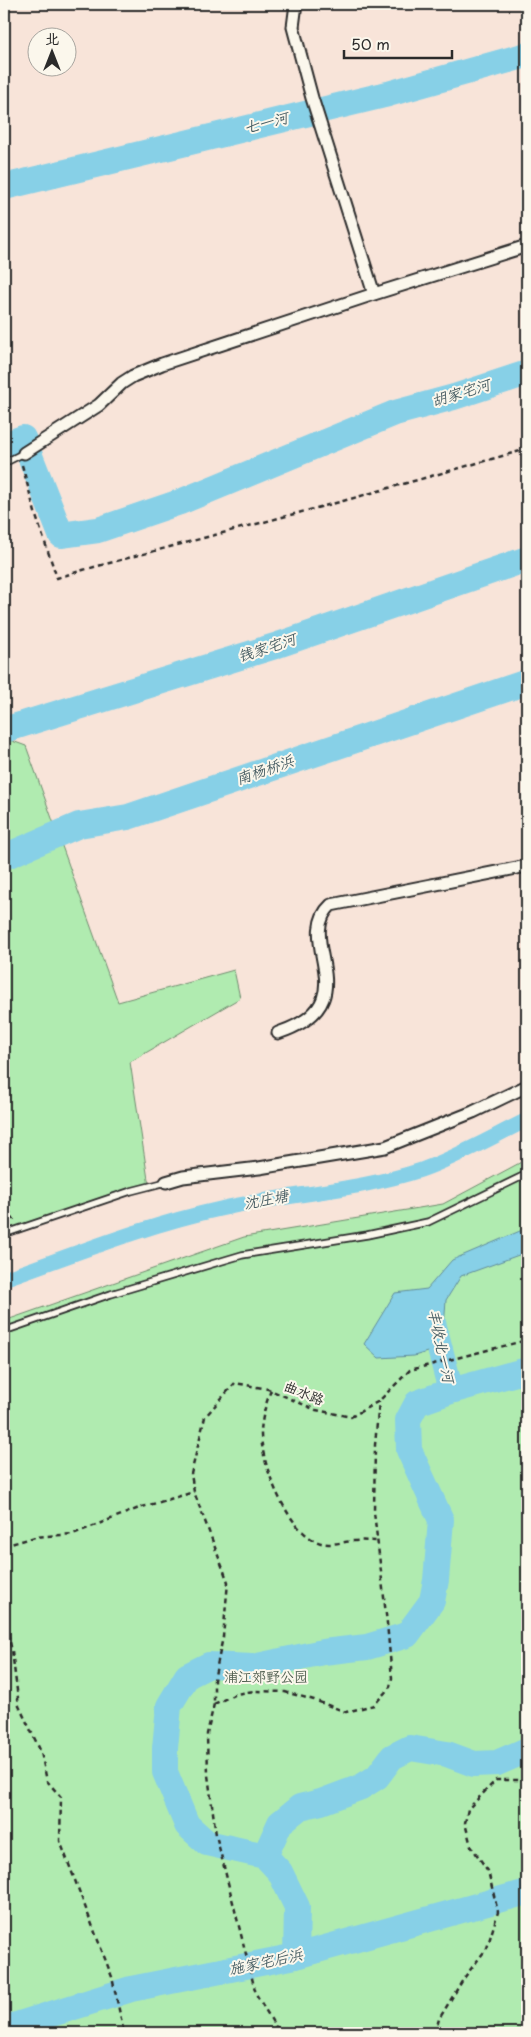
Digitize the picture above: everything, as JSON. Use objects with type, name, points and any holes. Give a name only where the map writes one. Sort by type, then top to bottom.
[{"type":"street","points":[[296,4],[293,27],[312,98],[374,294]]},
{"type":"street","points":[[26,452],[99,405],[133,376],[162,364],[527,246]]},
{"type":"street","points":[[278,1032],[295,1027],[317,1009],[324,998],[327,985],[320,939],[324,911],[331,905],[527,866]]},
{"type":"street","points":[[166,1182],[183,1177],[258,1168],[385,1147],[472,1112],[527,1086]]},
{"type":"lane","points":[[4,463],[26,452]]},
{"type":"lane","points":[[4,1331],[110,1294],[242,1254],[428,1222],[527,1174]]},
{"type":"lane","points":[[4,1234],[131,1191],[166,1182]]},
{"type":"path","points":[[26,452],[36,516],[57,578],[527,449]]},
{"type":"path","points":[[4,1201],[19,1229]]},
{"type":"path","name":"曲水路","points":[[194,1492],[191,1474],[205,1417],[235,1383],[271,1390],[316,1410],[351,1417],[379,1402],[410,1370],[527,1340]]},
{"type":"path","points":[[271,1390],[261,1430],[262,1448],[281,1500],[299,1529],[308,1538],[323,1544],[378,1541]]},
{"type":"path","points":[[214,1704],[236,1694],[254,1691],[285,1692],[346,1712],[374,1705],[390,1687],[392,1678],[388,1623],[378,1541],[374,1484],[379,1402]]},
{"type":"path","points":[[4,1546],[36,1537],[73,1534],[139,1508],[194,1492],[228,1582],[224,1638],[214,1680],[214,1704],[207,1734],[208,1775],[216,1835],[256,1994],[275,2026],[287,2033]]},
{"type":"path","points":[[4,1616],[12,1650],[19,1706],[41,1752],[47,1781],[61,1797],[60,1841],[112,1977],[124,2033]]},
{"type":"path","points":[[435,2033],[439,2018],[464,1978],[487,1948],[498,1912],[488,1871],[471,1846],[465,1823],[468,1809],[496,1780],[527,1780]]},
{"type":"green space","points":[[4,738],[26,746],[118,1002],[234,970],[240,998],[130,1062],[149,1186],[4,1234]]},
{"type":"green space","name":"浦江郊野公园","points":[[527,1159],[527,2033],[4,2033],[4,1321],[244,1237],[443,1204]]},
{"type":"water","points":[[527,1228],[527,1252],[461,1276],[446,1300],[444,1328],[447,1346],[414,1356],[379,1358],[364,1344],[395,1293],[427,1289],[452,1260]]},
{"type":"waterway","name":"七一河","points":[[4,187],[388,94],[527,55]]},
{"type":"waterway","name":"钱家宅河","points":[[4,445],[23,438],[61,535],[98,530],[180,502],[395,413],[454,397],[527,373]]},
{"type":"waterway","name":"钱家宅河","points":[[4,730],[275,646],[527,559]]},
{"type":"waterway","name":"南杨桥浜","points":[[4,857],[79,825],[128,817],[527,682]]},
{"type":"waterway","name":"沈庄塘","points":[[4,1279],[165,1223],[245,1204],[372,1183],[421,1170],[462,1153],[527,1120]]},
{"type":"waterway","name":"丰收北一河","points":[[431,1315],[451,1391]]},
{"type":"waterway","points":[[296,1956],[297,1907],[280,1872],[265,1856],[207,1843],[187,1825],[165,1772],[169,1706],[187,1676],[209,1665],[253,1667],[323,1652],[367,1647],[407,1635],[432,1601],[436,1580],[441,1520],[409,1450],[408,1420],[417,1403],[451,1391],[527,1370]]},
{"type":"waterway","points":[[265,1856],[280,1823],[300,1807],[321,1802],[361,1787],[377,1777],[392,1757],[410,1748],[447,1754],[474,1764],[497,1763],[527,1750]]},
{"type":"waterway","name":"施家宅后浜","points":[[4,2029],[131,1989],[296,1956],[527,1892]]},
{"type":"water label","name":"胡家宅河","points":[[461,393]]}]
